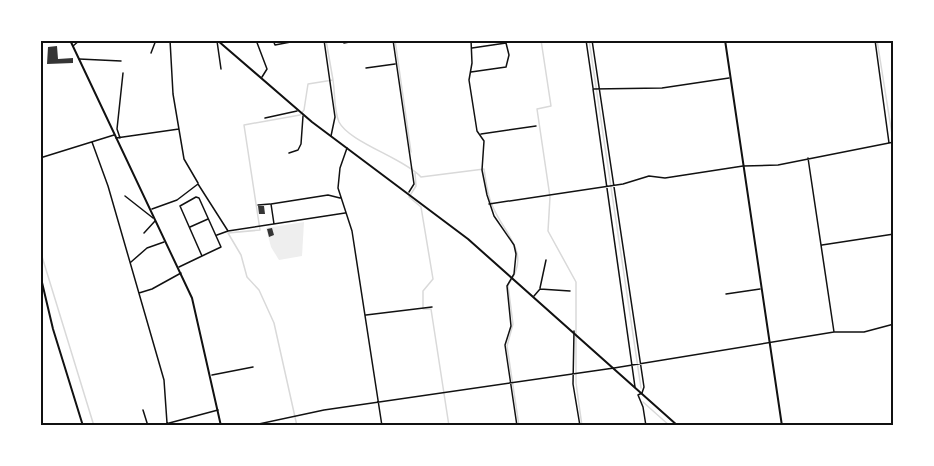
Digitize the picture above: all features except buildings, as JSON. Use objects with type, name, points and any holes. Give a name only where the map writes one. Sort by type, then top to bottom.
[{"type":"main road","points":[[69,40],[166,241],[198,314],[221,426]]},
{"type":"main road","points":[[217,40],[303,116],[409,192],[512,277],[678,426]]},
{"type":"main road","points":[[725,40],[782,426]]},
{"type":"main road","points":[[40,274],[45,287],[51,321],[83,426]]},
{"type":"street","points":[[72,46],[80,40]]},
{"type":"street","points":[[151,53],[156,40]]},
{"type":"street","points":[[170,40],[173,94],[184,159],[228,231]]},
{"type":"street","points":[[217,40],[221,69]]},
{"type":"street","points":[[256,40],[267,69],[260,79]]},
{"type":"street","points":[[273,40],[275,45],[301,40]]},
{"type":"street","points":[[324,40],[335,117],[331,136]]},
{"type":"street","points":[[343,40],[344,43],[360,40]]},
{"type":"street","points":[[393,40],[414,184],[409,192]]},
{"type":"street","points":[[471,40],[469,80],[480,134],[484,141],[482,171],[489,204],[514,245],[515,268],[507,285],[511,326],[505,345],[517,426]]},
{"type":"street","points":[[586,40],[635,364],[635,387]]},
{"type":"street","points":[[592,40],[644,387],[642,393],[638,395],[644,407],[646,426]]},
{"type":"street","points":[[875,40],[889,143]]},
{"type":"street","points":[[470,72],[506,67],[509,55],[506,43],[471,48]]},
{"type":"street","points":[[78,59],[121,61]]},
{"type":"street","points":[[366,68],[396,64]]},
{"type":"street","points":[[117,137],[123,73]]},
{"type":"street","points":[[593,89],[662,88],[730,78]]},
{"type":"street","points":[[265,118],[297,111]]},
{"type":"street","points":[[289,153],[298,150],[301,144],[303,116]]},
{"type":"street","points":[[480,134],[536,126]]},
{"type":"street","points":[[40,158],[92,142],[180,129]]},
{"type":"street","points":[[92,142],[108,186],[164,380],[167,423]]},
{"type":"street","points":[[489,204],[614,186],[642,177],[665,178],[743,166],[778,165],[894,142]]},
{"type":"street","points":[[347,148],[338,176],[341,198],[352,231],[382,426]]},
{"type":"street","points":[[808,158],[834,332]]},
{"type":"street","points":[[150,209],[177,200],[198,184]]},
{"type":"street","points":[[258,205],[328,195],[341,198]]},
{"type":"street","points":[[125,196],[156,220],[144,233]]},
{"type":"street","points":[[178,267],[220,250],[199,198],[196,197],[180,206],[202,256]]},
{"type":"street","points":[[271,204],[274,224]]},
{"type":"street","points":[[216,236],[228,231],[345,213]]},
{"type":"street","points":[[189,227],[208,219]]},
{"type":"street","points":[[821,245],[894,234]]},
{"type":"street","points":[[130,262],[147,248],[166,241]]},
{"type":"street","points":[[534,296],[540,289],[546,260]]},
{"type":"street","points":[[139,293],[152,289],[181,273]]},
{"type":"street","points":[[40,289],[45,287]]},
{"type":"street","points":[[540,289],[570,291]]},
{"type":"street","points":[[726,294],[760,289]]},
{"type":"street","points":[[365,315],[432,307]]},
{"type":"street","points":[[249,426],[298,414],[379,401],[614,368],[834,332],[864,332],[894,324]]},
{"type":"street","points":[[570,426],[579,425],[573,372],[574,331]]},
{"type":"street","points":[[211,375],[253,366]]},
{"type":"street","points":[[143,410],[148,426]]},
{"type":"street","points":[[158,426],[218,410]]},
{"type":"shaded area","points":[[304,222],[302,256],[279,260],[271,247],[266,228]]},
{"type":"waterway","points":[[297,426],[274,323],[259,290],[247,277],[241,255],[228,233],[260,230],[244,125],[300,115],[304,110],[308,84],[333,80],[326,40]]},
{"type":"waterway","points":[[395,40],[411,152]]},
{"type":"waterway","points":[[541,40],[551,106],[537,109],[550,197],[548,231],[576,282],[576,383],[582,426]]},
{"type":"waterway","points":[[589,40],[641,388]]},
{"type":"waterway","points":[[877,40],[894,147]]},
{"type":"waterway","points":[[333,80],[337,118],[345,129],[421,177],[484,169],[490,201],[517,253],[518,263],[508,285],[513,324],[507,346],[519,426]]},
{"type":"waterway","points":[[415,173],[416,186],[409,197],[421,207],[433,279],[423,291],[423,309],[431,309],[449,426]]},
{"type":"waterway","points":[[40,250],[94,426]]},
{"type":"waterway","points":[[643,402],[670,426]]}]
